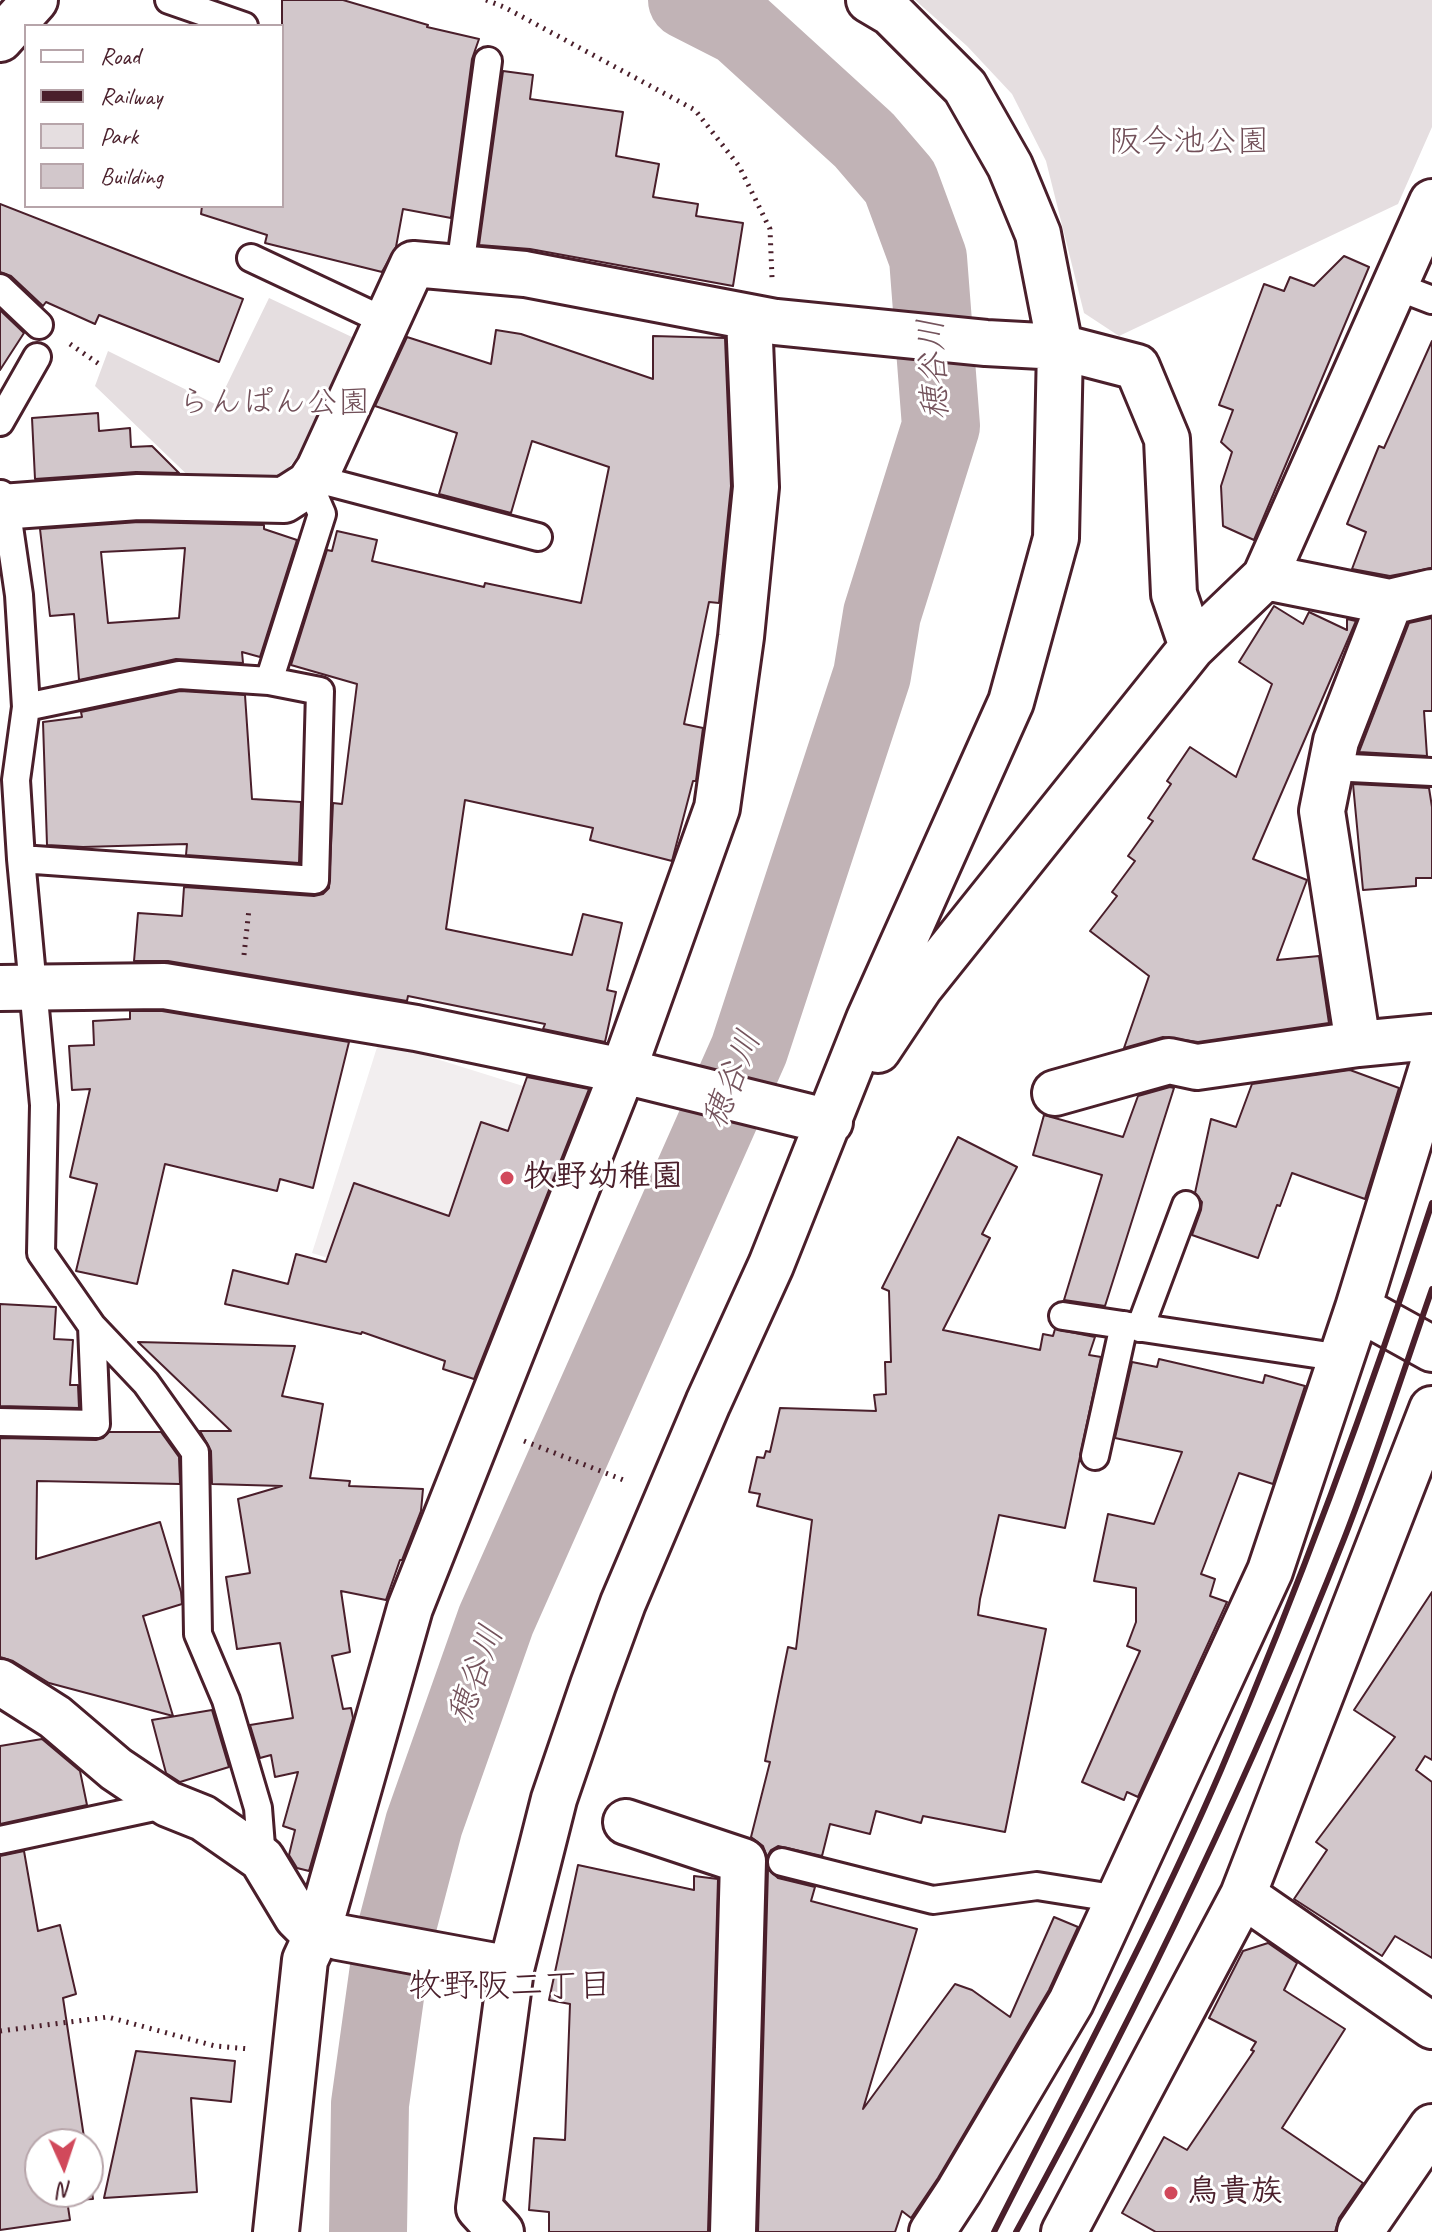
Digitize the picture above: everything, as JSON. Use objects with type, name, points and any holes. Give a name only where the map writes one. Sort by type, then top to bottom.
[{"type":"street","points":[[0,39],[35,0]]},
{"type":"street","points":[[501,2232],[479,2208],[503,1967],[554,1799],[623,1603],[771,1265],[819,1119],[869,1019],[1011,702],[1056,538],[1060,347],[1038,234],[1010,166],[965,87],[891,13],[869,0]]},
{"type":"street","points":[[819,1119],[920,987],[1192,647],[1265,577],[1412,293],[1432,202]]},
{"type":"street","points":[[2,501],[138,497],[284,500],[311,481],[319,469],[413,264],[525,274],[762,320],[986,343],[1060,347],[1137,367],[1167,439],[1174,594],[1192,647]]},
{"type":"street","points":[[276,2232],[305,1960],[328,1934],[410,1608],[627,1073],[717,808],[741,637],[756,487],[762,320]]},
{"type":"street","points":[[1265,577],[1390,602],[1432,592]]},
{"type":"street","points":[[1358,1044],[1322,811],[1336,741],[1390,602]]},
{"type":"street","points":[[17,987],[164,986],[416,1028],[627,1073],[819,1119]]},
{"type":"street","points":[[1055,1093],[1169,1061],[1197,1067],[1358,1044],[1432,1037]]},
{"type":"street","points":[[932,2232],[1071,2002],[1270,1571],[1342,1358],[1432,1067]]},
{"type":"street","points":[[1358,1308],[1432,1349]]},
{"type":"street","points":[[1064,2232],[1243,1895],[1432,1409]]},
{"type":"street","points":[[0,1682],[55,1717],[116,1769],[168,1804],[203,1818],[262,1859],[297,1917],[306,1926],[328,1934],[503,1967]]},
{"type":"street","points":[[626,1822],[743,1861],[733,2232]]},
{"type":"street","points":[[1243,1895],[1432,2026]]},
{"type":"street","points":[[1360,2232],[1432,2127]]},
{"type":"lane","points":[[169,0],[238,24]]},
{"type":"lane","points":[[460,268],[488,61]]},
{"type":"lane","points":[[251,258],[387,322]]},
{"type":"lane","points":[[0,288],[39,325]]},
{"type":"lane","points":[[0,422],[37,357]]},
{"type":"lane","points":[[311,481],[538,537]]},
{"type":"lane","points":[[269,681],[322,514],[311,481]]},
{"type":"lane","points":[[2,501],[19,595],[26,707],[16,780],[21,859],[17,987],[44,1105],[41,1253],[92,1326],[146,1383],[195,1452],[198,1634],[226,1700],[258,1808],[262,1859]]},
{"type":"lane","points":[[21,859],[315,880],[320,691],[269,681],[179,675],[26,707]]},
{"type":"lane","points":[[1330,767],[1432,772]]},
{"type":"lane","points":[[1095,1456],[1132,1326],[1186,1205]]},
{"type":"lane","points":[[1063,1316],[1342,1358]]},
{"type":"lane","points":[[0,1422],[96,1424],[92,1326]]},
{"type":"lane","points":[[0,1840],[168,1804]]},
{"type":"lane","points":[[782,1862],[933,1900],[1037,1886],[1119,1899]]},
{"type":"path","points":[[486,0],[695,110],[739,166],[770,229],[773,301],[762,320]]},
{"type":"path","points":[[239,999],[253,876]]},
{"type":"path","points":[[511,1436],[640,1486]]},
{"type":"path","points":[[0,2031],[108,2017],[215,2046],[295,2053]]},
{"type":"shaded area","points":[[379,1041],[587,1106],[521,1318],[312,1253]]},
{"type":"green space","name":"阪今池公園","points":[[915,0],[1432,0],[1432,127],[1398,204],[1119,336],[1084,313],[1046,161],[1012,94],[967,46]]},
{"type":"green space","name":"らんぱん公園","points":[[269,298],[354,338],[319,430],[280,478],[201,488],[95,386],[108,351],[217,405]]},
{"type":"building","points":[[282,0],[343,0],[427,27],[479,39],[472,59],[451,218],[403,209],[396,247],[382,272],[265,243],[267,235],[201,214],[202,208],[284,208]]},
{"type":"building","points":[[503,71],[533,75],[530,99],[623,112],[616,156],[659,164],[653,197],[698,204],[696,216],[743,223],[733,286],[530,249],[479,245]]},
{"type":"building","points":[[0,204],[243,299],[219,362],[99,315],[95,324],[46,302],[43,306],[11,276],[0,272]]},
{"type":"building","points":[[1344,256],[1369,267],[1254,540],[1223,526],[1221,486],[1232,452],[1221,442],[1233,410],[1219,405],[1264,284],[1284,291],[1290,277],[1314,286]]},
{"type":"building","points":[[0,310],[24,333],[0,370]]},
{"type":"building","points":[[496,330],[521,334],[653,379],[653,336],[725,338],[731,486],[719,603],[709,602],[684,724],[703,728],[696,781],[693,781],[672,861],[590,840],[593,828],[465,800],[446,929],[572,955],[583,914],[622,923],[607,990],[616,992],[605,1042],[543,1029],[545,1024],[408,996],[407,1001],[168,961],[134,961],[138,913],[182,916],[184,887],[314,896],[323,894],[329,888],[333,803],[342,804],[357,684],[291,665],[327,550],[332,551],[337,531],[377,540],[372,561],[484,587],[485,583],[581,603],[609,467],[532,441],[511,513],[439,494],[457,433],[375,406],[407,337],[491,364]]},
{"type":"building","points":[[1432,341],[1432,568],[1390,576],[1352,569],[1366,532],[1347,524],[1379,446],[1384,448]]},
{"type":"building","points":[[98,413],[99,431],[130,428],[131,447],[152,446],[179,473],[136,472],[35,479],[32,418]]},
{"type":"building","points":[[139,522],[264,525],[264,529],[297,540],[260,657],[242,652],[243,663],[176,659],[79,680],[74,614],[50,616],[40,529]],"holes":[[[185,548],[179,618],[108,623],[101,552]]]},
{"type":"building","points":[[1274,606],[1303,624],[1309,612],[1347,630],[1347,619],[1356,621],[1253,859],[1307,880],[1277,960],[1319,956],[1329,1023],[1198,1042],[1163,1037],[1124,1048],[1149,976],[1090,931],[1117,896],[1112,892],[1135,861],[1128,856],[1153,821],[1148,818],[1171,784],[1167,781],[1190,747],[1236,777],[1272,684],[1239,662]]},
{"type":"building","points":[[1432,618],[1432,711],[1424,711],[1427,756],[1359,752],[1409,623]]},
{"type":"building","points":[[180,691],[245,695],[252,799],[301,802],[299,863],[186,855],[187,844],[47,845],[43,722],[82,717],[81,712]]},
{"type":"building","points":[[1353,784],[1429,788],[1432,878],[1416,878],[1416,886],[1363,890]]},
{"type":"building","points":[[130,1011],[162,1011],[349,1042],[313,1188],[280,1179],[277,1191],[165,1164],[137,1284],[76,1271],[97,1184],[70,1177],[90,1089],[72,1090],[69,1046],[94,1045],[93,1021],[130,1019]]},
{"type":"building","points":[[1350,1070],[1399,1088],[1365,1199],[1292,1173],[1258,1258],[1192,1235],[1201,1210],[1202,1202],[1195,1193],[1211,1119],[1236,1127],[1252,1084]]},
{"type":"building","points":[[527,1077],[589,1089],[474,1379],[443,1369],[445,1361],[362,1332],[225,1304],[233,1270],[288,1284],[296,1254],[326,1262],[354,1183],[449,1216],[481,1122],[508,1131]]},
{"type":"building","points":[[1174,1088],[1105,1306],[1064,1300],[1102,1175],[1033,1155],[1044,1115],[1123,1137],[1138,1096]]},
{"type":"building","points":[[958,1137],[1017,1167],[982,1234],[990,1238],[943,1330],[1040,1350],[1043,1334],[1053,1336],[1055,1329],[1095,1337],[1089,1355],[1101,1357],[1065,1528],[999,1515],[980,1599],[978,1615],[1046,1629],[1005,1832],[923,1816],[921,1823],[876,1811],[870,1834],[830,1824],[822,1856],[778,1846],[767,1857],[763,1846],[751,1837],[770,1762],[765,1761],[788,1647],[796,1649],[812,1520],[757,1506],[760,1494],[749,1492],[757,1457],[764,1458],[766,1451],[770,1452],[780,1408],[876,1411],[874,1395],[886,1394],[885,1362],[891,1362],[889,1291],[882,1288]]},
{"type":"building","points":[[0,1304],[56,1307],[54,1339],[73,1340],[70,1385],[78,1385],[79,1408],[0,1406]]},
{"type":"building","points":[[138,1342],[295,1346],[282,1396],[323,1404],[310,1478],[350,1481],[349,1486],[423,1489],[421,1511],[386,1600],[341,1591],[350,1652],[332,1656],[343,1709],[351,1708],[353,1718],[309,1871],[297,1868],[289,1855],[295,1830],[283,1826],[298,1772],[275,1777],[271,1755],[260,1758],[250,1725],[293,1718],[280,1643],[237,1649],[226,1577],[250,1573],[238,1499],[282,1486],[212,1484],[211,1451],[200,1431],[231,1431]]},
{"type":"building","points":[[1159,1359],[1263,1383],[1265,1375],[1305,1386],[1273,1484],[1239,1473],[1201,1574],[1215,1579],[1210,1596],[1227,1602],[1138,1797],[1127,1792],[1124,1800],[1082,1782],[1140,1651],[1127,1646],[1136,1622],[1136,1588],[1094,1581],[1108,1514],[1154,1524],[1182,1452],[1115,1438],[1132,1362],[1157,1367]]},
{"type":"building","points":[[109,1432],[161,1432],[179,1457],[180,1484],[37,1481],[36,1559],[160,1522],[182,1604],[143,1616],[173,1716],[49,1683],[13,1661],[0,1657],[0,1438],[96,1440]]},
{"type":"building","points":[[1432,1592],[1432,1760],[1425,1756],[1416,1770],[1432,1782],[1432,1958],[1395,1936],[1382,1956],[1294,1899],[1327,1850],[1316,1842],[1395,1737],[1354,1710]]},
{"type":"building","points":[[212,1710],[229,1767],[180,1782],[166,1773],[152,1720]]},
{"type":"building","points":[[42,1739],[80,1771],[87,1805],[0,1824],[0,1746]]},
{"type":"building","points":[[24,1851],[38,1931],[60,1925],[76,1994],[63,1998],[83,2128],[24,2128],[24,2208],[68,2208],[70,2220],[0,2230],[0,1856]]},
{"type":"building","points":[[578,1865],[694,1890],[694,1876],[718,1879],[708,2232],[549,2232],[549,2212],[529,2210],[534,2138],[565,2140],[570,2004],[549,2000]]},
{"type":"building","points":[[768,1869],[778,1878],[815,1887],[811,1901],[917,1929],[863,2109],[955,1984],[972,1990],[1010,2017],[1054,1917],[1078,1927],[1049,1990],[938,2178],[911,2218],[902,2211],[895,2232],[758,2232]]},
{"type":"building","points":[[1268,1943],[1297,1963],[1284,1990],[1345,2029],[1282,2128],[1363,2183],[1339,2218],[1335,2232],[1156,2232],[1122,2213],[1164,2137],[1187,2150],[1254,2051],[1251,2050],[1256,2042],[1209,2018],[1243,1951]]},
{"type":"building","points":[[136,2051],[235,2061],[231,2102],[191,2098],[197,2192],[104,2198]]},
{"type":"waterway","name":"穂谷川","points":[[368,2232],[370,2104],[392,1946],[424,1824],[496,1620],[749,1050],[872,675],[882,614],[941,426],[928,258],[900,182],[864,140],[740,27],[687,0]]},
{"type":"railway","points":[[994,2232],[1140,1945],[1221,1770],[1333,1489],[1432,1203]]},
{"type":"railway","points":[[1016,2232],[1149,1977],[1270,1716],[1356,1508],[1432,1289]]},
{"type":"place","name":"牧野幼稚園","points":[[507,1178]]},
{"type":"place","name":"鳥貴族","points":[[1171,2193]]},
{"type":"district","name":"牧野阪二丁目","points":[[510,1987]]}]
